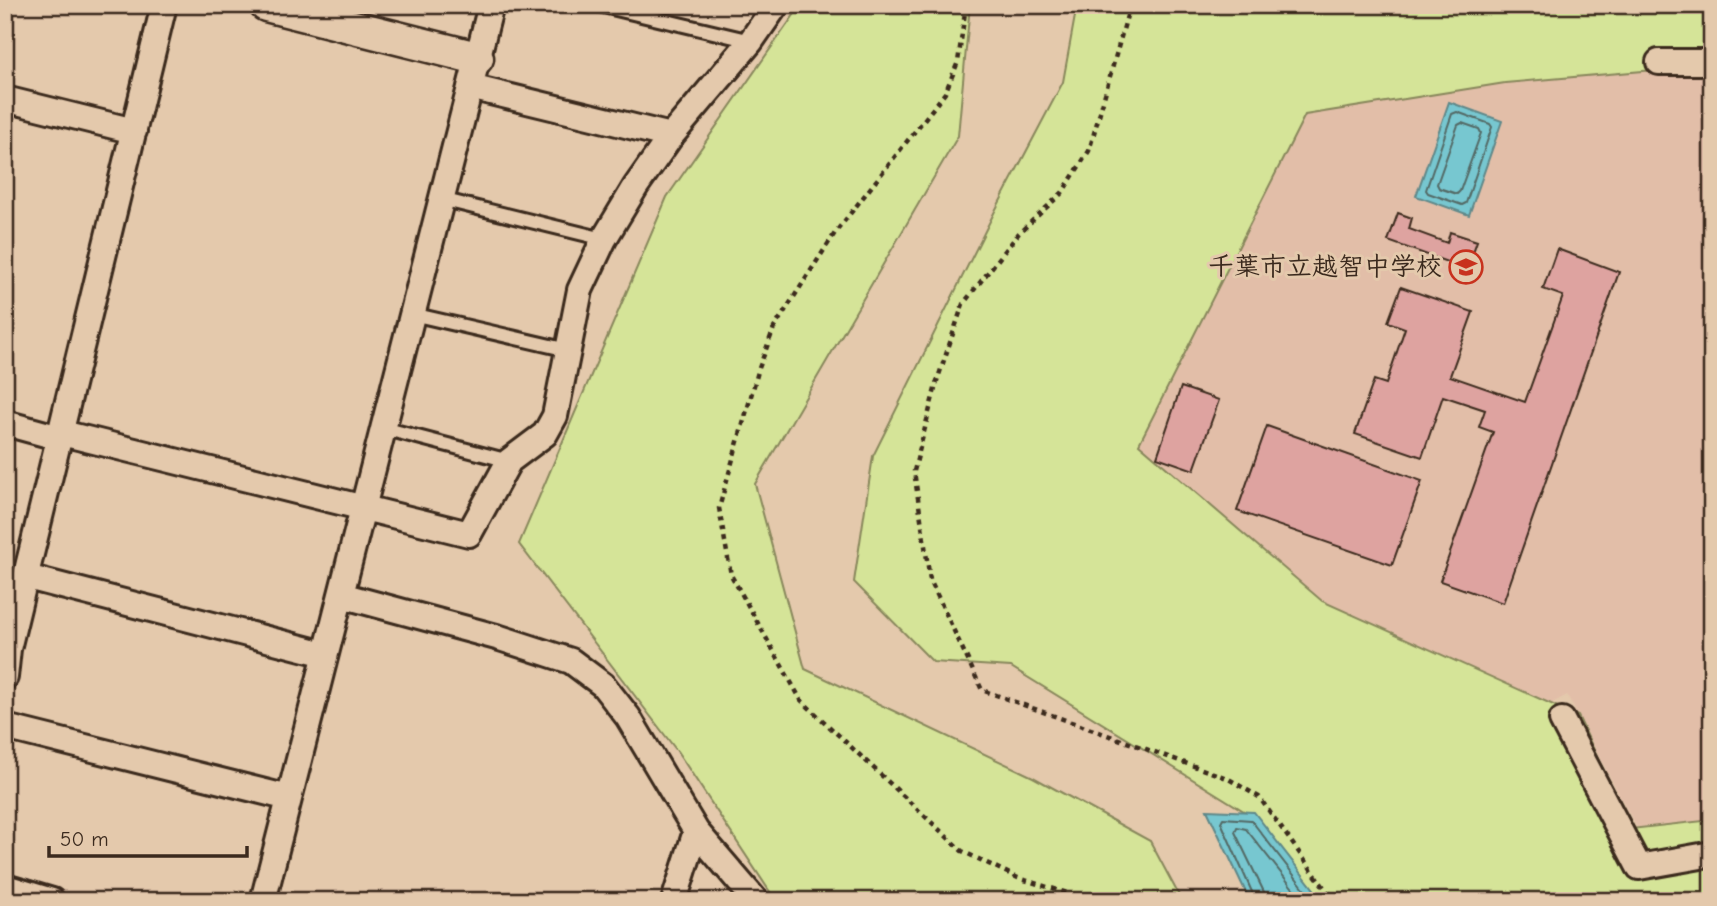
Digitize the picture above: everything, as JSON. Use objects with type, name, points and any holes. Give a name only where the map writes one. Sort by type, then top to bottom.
[{"type":"street","points":[[5,677],[8,649],[164,5]]},
{"type":"street","points":[[263,901],[491,5]]},
{"type":"street","points":[[5,423],[469,534],[509,461],[545,434],[555,416],[580,290],[604,239],[671,136],[751,41],[776,5]]},
{"type":"street","points":[[277,7],[671,136]]},
{"type":"street","points":[[1659,62],[1712,62]]},
{"type":"street","points":[[5,99],[134,131]]},
{"type":"street","points":[[27,577],[325,654]]},
{"type":"street","points":[[341,595],[500,638],[571,661],[603,685],[628,716],[696,831],[757,901]]},
{"type":"street","points":[[1562,720],[1639,867],[1712,854]]},
{"type":"street","points":[[5,727],[289,799]]},
{"type":"street","points":[[674,901],[696,831]]},
{"type":"street","points":[[5,887],[52,901]]},
{"type":"lane","points":[[599,5],[751,41]]},
{"type":"lane","points":[[441,199],[604,239]]},
{"type":"lane","points":[[412,314],[568,350]]},
{"type":"lane","points":[[383,428],[509,461]]},
{"type":"path","points":[[966,5],[958,62],[945,93],[835,233],[774,328],[759,368],[719,508],[731,575],[801,700],[962,851],[1018,878],[1094,901]]},
{"type":"path","points":[[1130,5],[1089,151],[1062,193],[1019,233],[963,304],[937,381],[914,471],[930,580],[982,690],[1227,778],[1259,797],[1334,901]]},
{"type":"shaded area","name":"千葉市立越智中学校","points":[[1642,53],[1653,74],[1712,74],[1712,840],[1647,847],[1567,695],[1446,760],[1121,460],[1327,59]]},
{"type":"green space","points":[[801,5],[970,5],[958,136],[755,484],[805,669],[1033,777],[1150,841],[1182,901],[776,901],[677,751],[519,544],[667,197]]},
{"type":"green space","points":[[1077,5],[1712,5],[1712,65],[1505,83],[1305,115],[1139,444],[1322,601],[1578,716],[1631,829],[1712,820],[1712,901],[1323,901],[1260,821],[1011,667],[933,662],[854,582],[873,456],[996,209],[1063,82]]},
{"type":"water","points":[[1449,102],[1502,121],[1469,215],[1416,196]]},
{"type":"water","points":[[1207,810],[1254,812],[1323,901],[1250,901]]},
{"type":"building","points":[[1398,213],[1412,218],[1409,229],[1447,243],[1450,232],[1477,241],[1467,269],[1388,241]]},
{"type":"building","points":[[1557,249],[1619,272],[1503,603],[1440,581],[1493,432],[1479,427],[1485,410],[1443,396],[1422,457],[1355,434],[1374,380],[1386,384],[1405,328],[1388,322],[1401,287],[1473,312],[1450,376],[1525,402],[1563,296],[1543,289]]},
{"type":"building","points":[[1181,387],[1219,400],[1194,470],[1157,457]]},
{"type":"building","points":[[1267,426],[1422,481],[1392,565],[1237,511]]},
{"type":"place","name":"千葉市立越智中学校","points":[[1466,267]]}]
